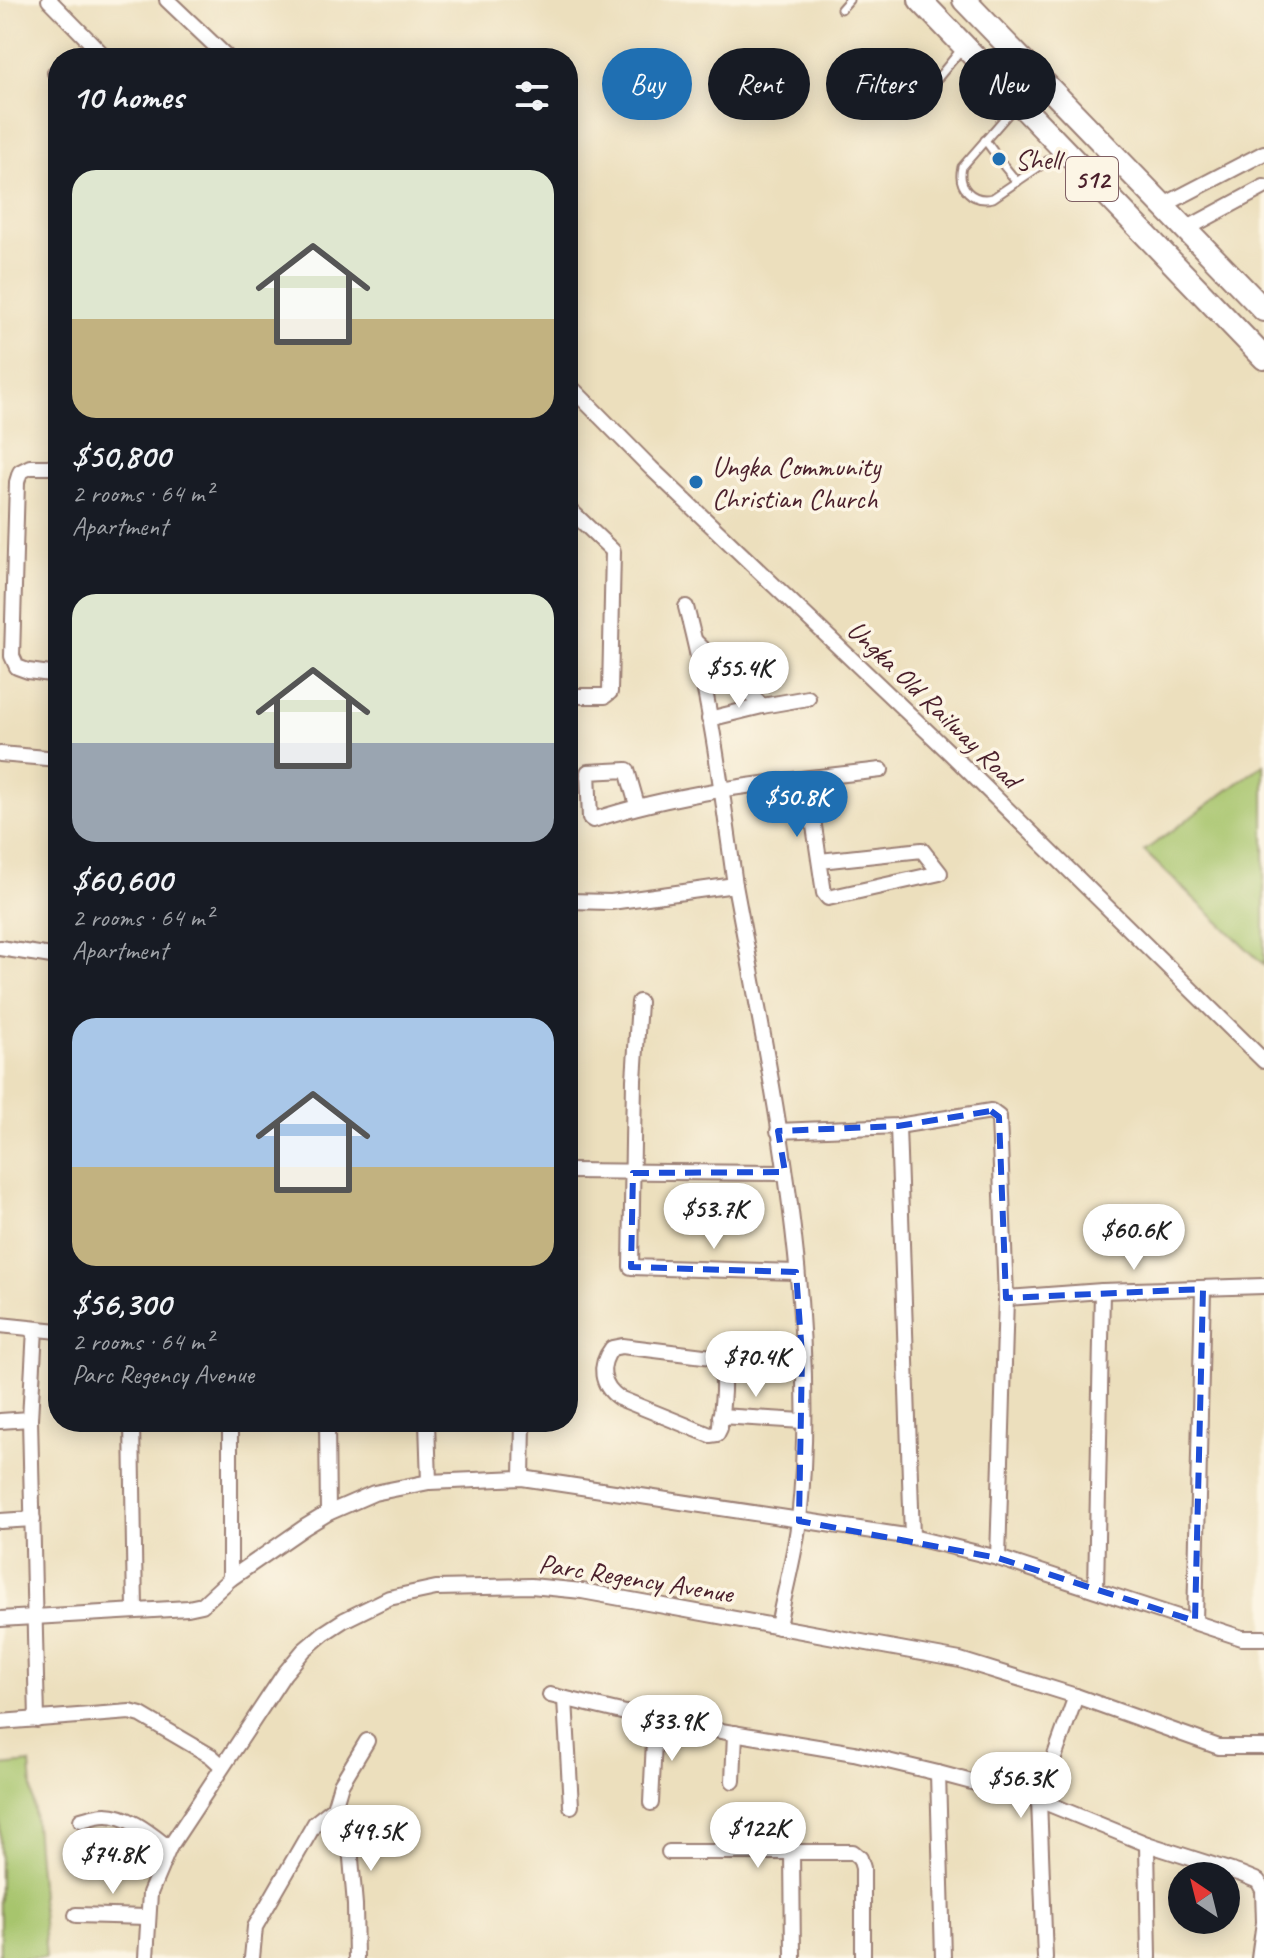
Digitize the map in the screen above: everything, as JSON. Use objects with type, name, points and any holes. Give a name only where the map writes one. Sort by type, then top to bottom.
[{"type":"main road","name":"512","points":[[920,0],[968,48]]},
{"type":"main road","name":"512","points":[[964,0],[1264,310]]},
{"type":"main road","name":"512","points":[[1035,120],[1264,358]]},
{"type":"street","points":[[49,0],[96,48]]},
{"type":"street","points":[[167,0],[217,48]]},
{"type":"street","points":[[1164,205],[1264,153]]},
{"type":"street","points":[[1186,229],[1264,187]]},
{"type":"street","name":"Ungka Old Railway Road","points":[[578,394],[1264,1061]]},
{"type":"street","points":[[48,467],[30,467],[20,472],[17,482],[12,656],[17,667],[48,674]]},
{"type":"street","points":[[578,518],[613,551],[610,692],[605,696],[578,696]]},
{"type":"street","points":[[686,607],[696,642],[722,790],[735,885],[785,1173],[796,1272],[803,1421],[799,1521],[778,1627]]},
{"type":"street","points":[[696,642],[762,706]]},
{"type":"street","points":[[709,719],[808,698]]},
{"type":"street","points":[[0,754],[48,758]]},
{"type":"street","points":[[637,805],[722,790],[881,770]]},
{"type":"street","points":[[807,779],[824,893],[828,898],[940,873],[922,850],[820,861]]},
{"type":"street","points":[[578,901],[611,902],[735,885]]},
{"type":"street","points":[[0,948],[48,955]]},
{"type":"street","points":[[639,1002],[634,1080],[631,1267],[796,1272]]},
{"type":"street","points":[[778,1131],[898,1126],[991,1111],[999,1117],[1006,1298],[998,1558]]},
{"type":"street","points":[[898,1126],[912,1537]]},
{"type":"street","points":[[578,1171],[785,1173]]},
{"type":"street","points":[[1006,1298],[1102,1291],[1264,1286]]},
{"type":"street","points":[[1195,1621],[1203,1289]]},
{"type":"street","points":[[1096,1589],[1102,1291]]},
{"type":"street","points":[[0,1325],[48,1330]]},
{"type":"street","points":[[35,1329],[30,1419],[37,1720]]},
{"type":"street","points":[[622,1346],[712,1357],[721,1364],[723,1376],[720,1416],[717,1434],[710,1435],[619,1398],[608,1390],[602,1378],[606,1356],[612,1348],[622,1346]]},
{"type":"street","points":[[720,1416],[803,1421]]},
{"type":"street","points":[[0,1421],[30,1419]]},
{"type":"street","points":[[132,1432],[135,1611]]},
{"type":"street","points":[[230,1432],[230,1579]]},
{"type":"street","points":[[327,1432],[328,1513]]},
{"type":"street","points":[[427,1432],[429,1482]]},
{"type":"street","points":[[522,1478],[523,1432]]},
{"type":"street","points":[[0,1619],[202,1605],[230,1579],[328,1513],[374,1493],[429,1482],[522,1478],[912,1537],[998,1558],[1242,1638],[1264,1638]]},
{"type":"street","points":[[0,1521],[33,1519]]},
{"type":"street","name":"Parc Regency Avenue","points":[[146,1958],[150,1893],[169,1848],[284,1674],[304,1650],[344,1620],[389,1598],[408,1593],[436,1588],[531,1586],[582,1591],[960,1660],[1076,1696],[1219,1747],[1264,1747]]},
{"type":"street","points":[[550,1695],[655,1720],[854,1753],[938,1773],[1039,1800],[1147,1844],[1258,1881],[1263,1890],[1264,1905],[1259,1958]]},
{"type":"street","points":[[1045,1958],[1039,1800],[1076,1696]]},
{"type":"street","points":[[565,1699],[571,1806]]},
{"type":"street","points":[[0,1722],[130,1712],[141,1715],[199,1749],[222,1766]]},
{"type":"street","points":[[651,1803],[655,1720]]},
{"type":"street","points":[[733,1781],[735,1733]]},
{"type":"street","points":[[252,1958],[255,1927],[315,1823],[334,1808],[341,1784],[367,1741]]},
{"type":"street","points":[[938,1773],[943,1958]]},
{"type":"street","points":[[334,1808],[348,1823],[356,1958]]},
{"type":"street","points":[[81,1820],[107,1815],[121,1818],[137,1825],[169,1848]]},
{"type":"street","points":[[1147,1844],[1149,1958]]},
{"type":"street","points":[[792,1851],[793,1958]]},
{"type":"street","points":[[669,1852],[853,1852],[860,1858],[863,1868],[863,1958]]},
{"type":"street","points":[[76,1915],[147,1917]]},
{"type":"lane","points":[[841,9],[849,0]]},
{"type":"lane","points":[[943,73],[965,45]]},
{"type":"lane","points":[[1002,120],[960,171],[966,191],[974,199],[982,201],[993,198],[1064,150]]},
{"type":"lane","points":[[985,140],[993,151]]},
{"type":"lane","points":[[1004,166],[1017,182]]},
{"type":"highlighted area","points":[[991,1111],[999,1117],[1006,1298],[1203,1289],[1195,1621],[998,1558],[799,1521],[802,1355],[796,1272],[631,1267],[633,1173],[785,1172],[778,1131],[898,1126]]},
{"type":"green space","points":[[1264,764],[1264,965],[1144,851]]},
{"type":"green space","points":[[30,1763],[46,1958],[0,1958],[0,1766]]},
{"type":"place","name":"Shell","points":[[999,159]]},
{"type":"place","name":"Ungka Community Christian Church","points":[[696,482]]}]
